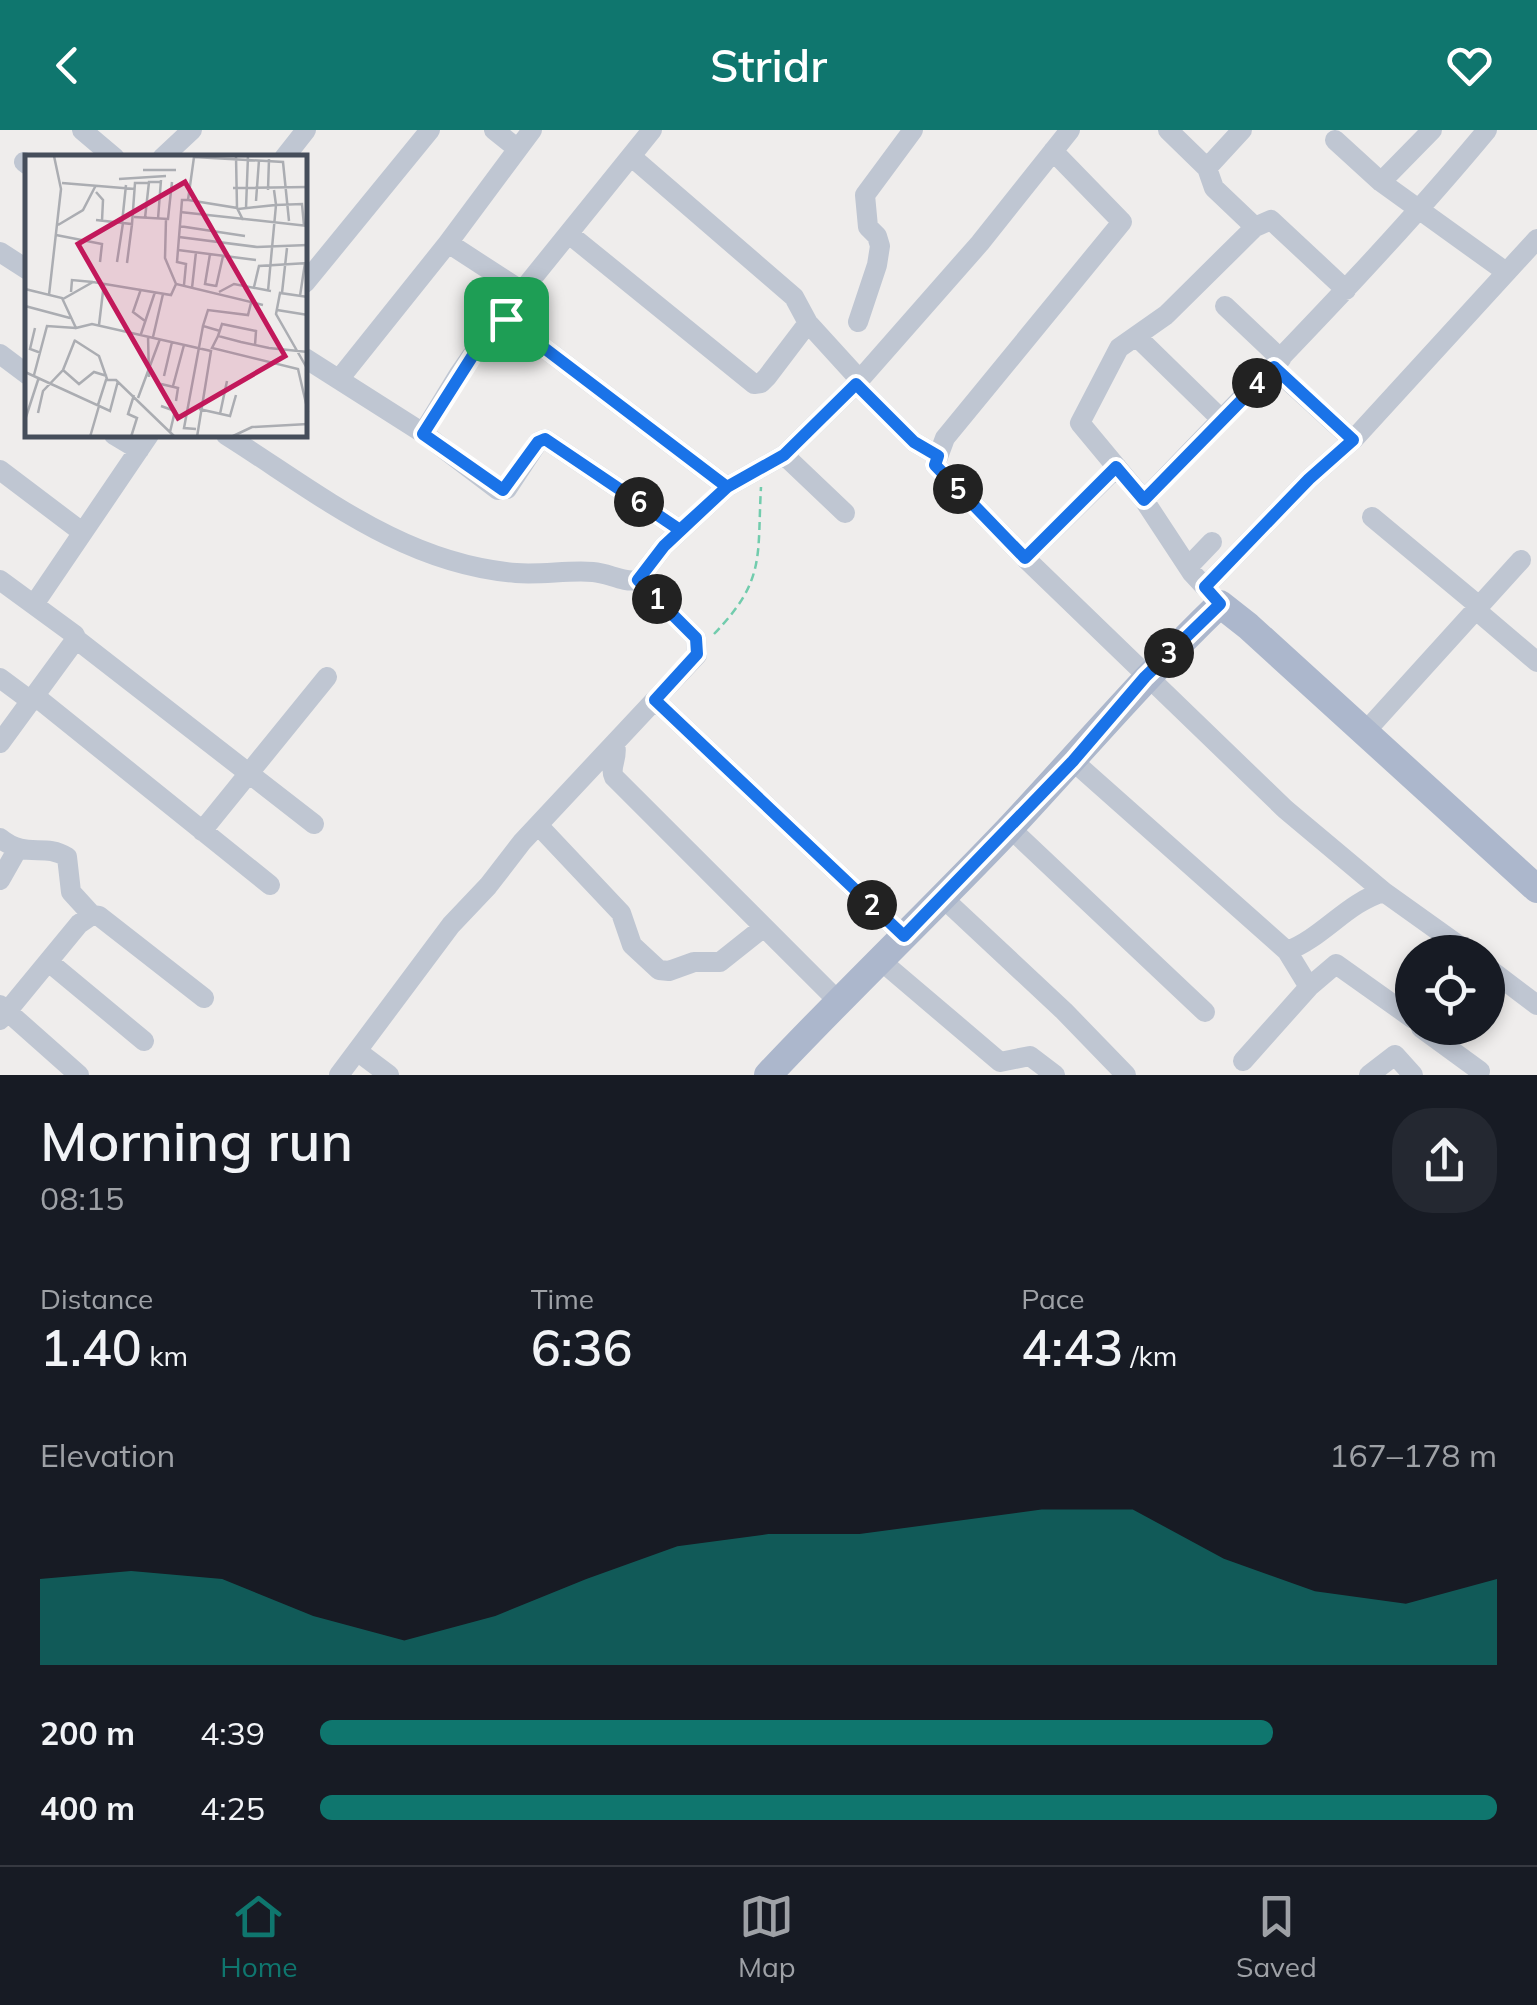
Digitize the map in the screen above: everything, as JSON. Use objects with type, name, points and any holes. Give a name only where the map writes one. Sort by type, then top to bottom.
[{"type":"main road","points":[[768,1075],[1073,761],[1213,596],[1537,889]]},
{"type":"street","points":[[82,130],[111,155]]},
{"type":"street","points":[[165,155],[192,130]]},
{"type":"street","points":[[286,155],[306,130]]},
{"type":"street","points":[[308,279],[430,130]]},
{"type":"street","points":[[494,130],[518,149]]},
{"type":"street","points":[[340,378],[532,130]]},
{"type":"street","points":[[423,434],[482,341],[506,319],[522,291],[652,130]]},
{"type":"street","points":[[858,322],[880,246],[868,227],[865,194],[913,130]]},
{"type":"street","points":[[231,438],[362,524],[424,554],[517,574],[596,572],[630,582],[638,580],[680,530],[727,487],[784,455],[858,381],[980,243],[1070,130]]},
{"type":"street","points":[[1168,130],[1206,168],[1214,188],[1255,227]]},
{"type":"street","points":[[1206,168],[1242,130]]},
{"type":"street","points":[[1144,500],[1421,210],[1487,130]]},
{"type":"street","points":[[1381,182],[1422,134]]},
{"type":"street","points":[[1335,140],[1381,182],[1506,272]]},
{"type":"street","points":[[1052,151],[1122,222],[945,438],[935,465],[1145,677],[1285,809],[1384,892],[1444,935]]},
{"type":"street","points":[[632,158],[794,296],[808,323],[858,381],[914,442],[938,456]]},
{"type":"street","points":[[1346,290],[1271,220],[1255,227],[1166,315],[1119,348],[1080,423],[1144,500],[1188,567],[1213,596],[1309,479],[1353,440],[1537,239]]},
{"type":"street","points":[[569,234],[754,384],[762,383],[808,323]]},
{"type":"street","points":[[448,243],[522,291]]},
{"type":"street","points":[[0,252],[25,268]]},
{"type":"street","points":[[1225,306],[1353,440]]},
{"type":"street","points":[[506,319],[727,487]]},
{"type":"street","points":[[1136,336],[1220,419]]},
{"type":"street","points":[[0,354],[25,372]]},
{"type":"street","points":[[308,360],[503,490],[538,442],[545,439],[680,530]]},
{"type":"street","points":[[34,603],[144,442]]},
{"type":"street","points":[[784,455],[845,513]]},
{"type":"street","points":[[1025,558],[1116,467]]},
{"type":"street","points":[[0,470],[82,532]]},
{"type":"street","points":[[1372,518],[1537,662]]},
{"type":"street","points":[[1188,567],[1212,542]]},
{"type":"street","points":[[1365,732],[1520,560]]},
{"type":"street","points":[[0,580],[314,824]]},
{"type":"street","points":[[339,1075],[451,924],[697,654],[696,638],[638,580]]},
{"type":"street","points":[[0,743],[76,639]]},
{"type":"street","points":[[202,831],[327,677]]},
{"type":"street","points":[[0,678],[33,699],[270,885]]},
{"type":"street","points":[[655,700],[904,936]]},
{"type":"street","points":[[615,744],[618,753],[612,769],[614,778],[838,1001]]},
{"type":"street","points":[[1073,761],[1287,950],[1310,987]]},
{"type":"street","points":[[538,826],[621,913],[632,944],[659,970],[669,971],[694,962],[720,962],[764,927]]},
{"type":"street","points":[[1010,828],[1205,1012]]},
{"type":"street","points":[[0,880],[9,844],[52,850],[66,857],[71,892],[92,915],[99,916],[204,998]]},
{"type":"street","points":[[1287,950],[1314,939],[1368,896],[1384,892]]},
{"type":"street","points":[[943,898],[1126,1075]]},
{"type":"street","points":[[79,1075],[2,1012],[50,963],[79,924],[92,915]]},
{"type":"street","points":[[880,960],[1000,1062],[1030,1056],[1054,1075]]},
{"type":"street","points":[[50,963],[144,1042]]},
{"type":"street","points":[[1243,1062],[1310,987],[1336,964],[1395,1006]]},
{"type":"street","points":[[1505,981],[1537,1005]]},
{"type":"street","points":[[1443,1045],[1480,1074]]},
{"type":"street","points":[[357,1051],[388,1075]]},
{"type":"street","points":[[1368,1075],[1395,1055],[1413,1075]]},
{"type":"path","points":[[699,646],[739,608],[752,583],[760,552],[762,470]]},
{"type":"route","points":[[506,319],[482,341],[423,434],[498,490],[507,488],[538,442],[545,439],[680,530],[727,487],[784,455],[856,384],[914,442],[938,456],[935,465],[1025,558],[1116,467],[1144,500],[1274,367],[1353,440],[1309,479],[1205,587],[1220,604],[1145,677],[1073,761],[904,936],[655,700],[697,654],[699,646],[696,638],[638,580],[664,546],[727,487],[506,319]]}]
